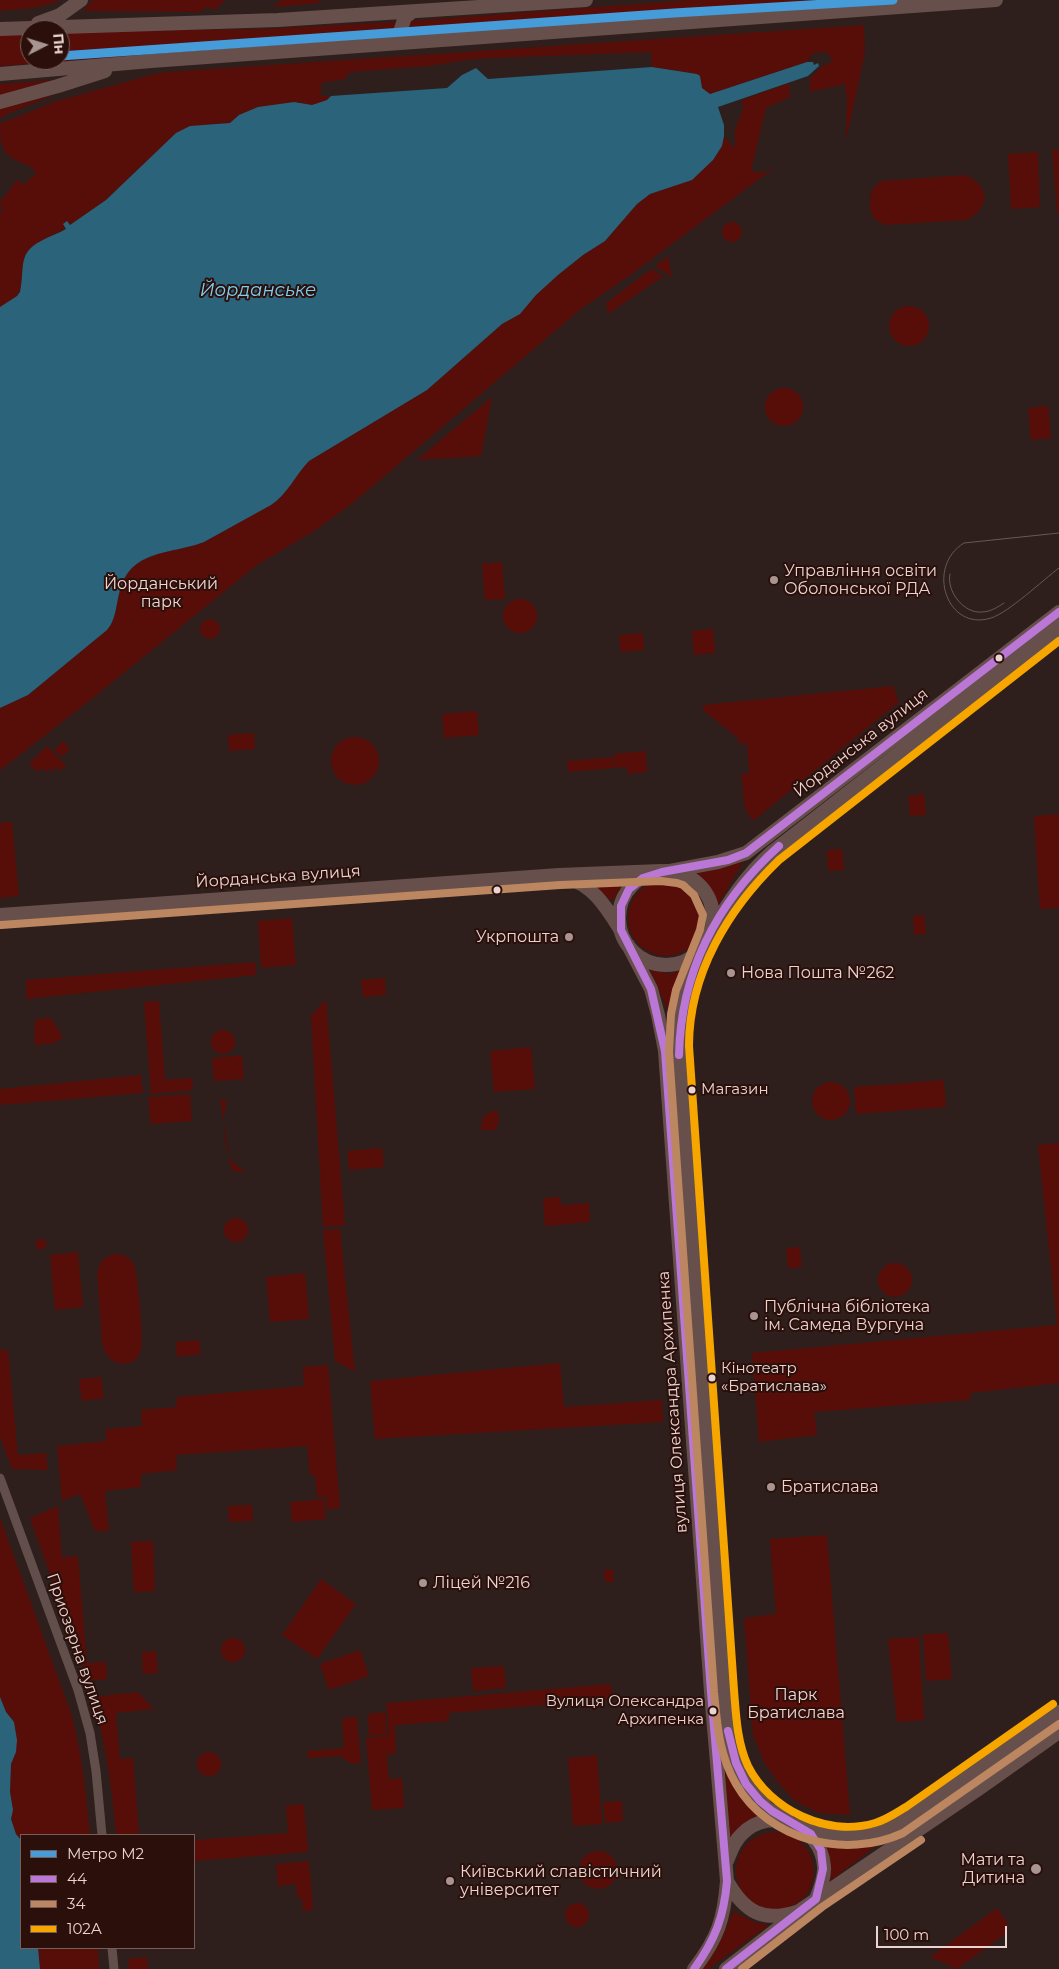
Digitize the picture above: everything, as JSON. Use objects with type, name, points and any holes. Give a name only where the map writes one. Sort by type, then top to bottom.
[{"type":"main road","points":[[48,20],[60,16],[81,0]]},
{"type":"main road","points":[[70,27],[213,23],[586,0]]},
{"type":"main road","points":[[0,74],[996,0]]},
{"type":"main road","points":[[412,12],[405,17],[401,29],[407,39],[414,42]]},
{"type":"main road","points":[[0,29],[20,28]]},
{"type":"main road","points":[[0,102],[129,63]]},
{"type":"main road","name":"Йорданська вулиця","points":[[0,915],[560,875],[666,871],[718,862],[746,853],[1059,612]]},
{"type":"main road","name":"Йорданська вулиця","points":[[710,933],[740,886],[772,852],[1059,628]]},
{"type":"main road","points":[[666,871],[688,876],[696,882],[707,896],[713,914],[710,933],[703,947],[686,960],[665,965],[644,959],[628,945],[621,930],[620,914],[628,891],[633,885],[646,876],[666,871]]},
{"type":"main road","name":"Йорданська вулиця","points":[[560,875],[579,881],[596,894],[621,930]]},
{"type":"main road","name":"вулиця Олександра Архипенка","points":[[628,945],[651,989],[665,1051],[709,1674],[726,1864]]},
{"type":"main road","name":"вулиця Олександра Архипенка","points":[[703,947],[686,992],[681,1015],[679,1051],[724,1691],[729,1738],[734,1757],[744,1779],[768,1808],[788,1821]]},
{"type":"main road","points":[[694,1969],[709,1950],[719,1928],[725,1906],[726,1864],[733,1845],[742,1833],[755,1824],[770,1820],[788,1821],[803,1828],[843,1836],[881,1832],[897,1825],[960,1783],[1059,1712]]},
{"type":"main road","points":[[726,1969],[799,1911],[1059,1732]]},
{"type":"main road","points":[[803,1828],[814,1838],[822,1852],[824,1867],[822,1883],[816,1899]]},
{"type":"main road","points":[[727,1881],[734,1894],[744,1905],[756,1913],[770,1917],[784,1916],[799,1911]]},
{"type":"street","name":"Приозерна вулиця","points":[[0,1478],[80,1699],[90,1733],[96,1771],[102,1834]]},
{"type":"street","points":[[112,1949],[114,1969]]},
{"type":"green space","points":[[0,0],[60,0],[38,7],[0,11]]},
{"type":"green space","points":[[93,0],[225,0],[215,10],[207,7],[200,12],[85,11],[84,9]]},
{"type":"green space","points":[[282,0],[317,0],[322,3],[272,7]]},
{"type":"green space","points":[[691,0],[859,0],[411,34],[408,25],[411,21]]},
{"type":"green space","points":[[395,22],[394,32],[397,36],[70,61],[70,32],[264,29]]},
{"type":"green space","points":[[864,25],[865,52],[846,140],[847,100],[845,84],[810,92],[810,78],[821,67],[832,62],[830,55],[825,52],[813,53],[807,62],[710,94],[702,88],[700,76],[697,74],[652,67],[651,52],[472,59],[429,66],[350,72],[345,79],[321,83],[321,96],[331,96],[327,100],[312,105],[294,102],[258,107],[239,115],[230,123],[209,124],[176,133],[106,200],[70,225],[67,222],[64,224],[66,229],[50,236],[18,294],[0,307],[0,214],[2,211],[0,202],[17,180],[23,185],[36,174],[34,170],[11,157],[4,149],[0,124],[54,102],[166,72]]},
{"type":"green space","points":[[20,33],[20,64],[0,66],[0,34]]},
{"type":"green space","points":[[55,80],[0,97],[0,84]]},
{"type":"green space","name":"Йорданський парк","points":[[789,83],[790,97],[766,108],[751,171],[762,173],[774,168],[629,276],[582,308],[353,503],[314,531],[257,565],[88,702],[0,770],[0,708],[28,695],[107,630],[115,615],[121,587],[127,575],[135,566],[145,559],[156,555],[204,542],[277,501],[309,461],[427,390],[558,275],[583,255],[605,241],[637,204],[650,194],[692,180],[717,155],[724,136],[735,149],[735,130],[743,109],[742,100]]},
{"type":"green space","points":[[57,94],[7,114],[0,119],[0,109]]},
{"type":"green space","points":[[1052,150],[1059,150],[1059,213],[1057,213]]},
{"type":"green space","points":[[1038,152],[1040,207],[1011,209],[1008,154]]},
{"type":"green space","points":[[965,175],[979,184],[984,196],[984,203],[980,209],[967,220],[885,225],[874,219],[870,209],[872,189],[881,181]]},
{"type":"green space","points":[[732,222],[739,225],[742,232],[739,239],[732,242],[725,239],[722,232],[725,225]]},
{"type":"green space","points":[[668,256],[672,277],[655,266]]},
{"type":"green space","points":[[651,269],[665,277],[662,277],[608,314],[606,303]]},
{"type":"green space","points":[[913,306],[920,309],[926,315],[929,326],[928,334],[920,343],[913,346],[905,346],[898,343],[890,334],[889,322],[892,315],[901,307]]},
{"type":"green space","points":[[784,388],[798,393],[803,407],[798,421],[784,426],[770,421],[765,407],[770,393]]},
{"type":"green space","points":[[492,397],[481,456],[417,460]]},
{"type":"green space","points":[[1048,406],[1051,438],[1031,440],[1028,408]]},
{"type":"green space","points":[[502,562],[505,599],[485,600],[482,564]]},
{"type":"green space","points":[[520,599],[527,600],[532,604],[536,609],[536,623],[532,628],[527,632],[520,633],[513,632],[508,628],[504,623],[503,616],[504,609],[508,604],[513,600]]},
{"type":"green space","points":[[210,619],[217,622],[220,629],[217,636],[210,639],[203,636],[200,629],[203,622]]},
{"type":"green space","points":[[713,629],[715,653],[694,655],[692,631]]},
{"type":"green space","points":[[643,633],[644,650],[621,652],[619,635]]},
{"type":"green space","points":[[893,686],[899,702],[753,821],[745,809],[741,774],[749,773],[747,743],[739,744],[738,738],[704,711],[703,705]]},
{"type":"green space","points":[[477,711],[479,735],[444,738],[442,714]]},
{"type":"green space","points":[[254,733],[255,749],[229,751],[228,735]]},
{"type":"green space","points":[[355,737],[364,739],[372,744],[377,752],[379,761],[377,770],[372,778],[364,783],[355,785],[346,783],[338,778],[333,770],[331,761],[333,752],[338,744],[346,739]]},
{"type":"green space","points":[[63,741],[70,749],[62,757],[54,750]]},
{"type":"green space","points":[[47,746],[66,766],[60,771],[57,767],[52,772],[49,768],[45,772],[41,768],[37,772],[29,764]]},
{"type":"green space","points":[[646,751],[647,772],[628,774],[627,767],[615,768],[614,754]]},
{"type":"green space","points":[[613,757],[614,768],[568,772],[567,761]]},
{"type":"green space","points":[[924,794],[926,815],[910,816],[908,796]]},
{"type":"green space","points":[[1059,814],[1059,908],[1040,909],[1034,816]]},
{"type":"green space","points":[[12,822],[19,896],[0,898],[0,823]]},
{"type":"green space","points":[[842,849],[844,870],[828,871],[827,850]]},
{"type":"green space","points":[[745,858],[718,905],[709,885],[695,871]]},
{"type":"green space","points":[[628,876],[612,901],[582,878]]},
{"type":"green space","points":[[666,880],[681,883],[693,891],[701,903],[704,918],[701,933],[693,945],[681,953],[666,956],[651,953],[639,945],[631,933],[628,918],[631,903],[639,891],[651,883]]},
{"type":"green space","points":[[924,915],[926,934],[914,935],[913,916]]},
{"type":"green space","points":[[292,918],[296,965],[261,968],[258,921]]},
{"type":"green space","points":[[255,962],[256,975],[26,999],[26,980]]},
{"type":"green space","points":[[690,966],[672,1028],[666,1006],[650,970],[671,974]]},
{"type":"green space","points":[[385,978],[386,995],[363,997],[361,980]]},
{"type":"green space","points":[[326,999],[345,1225],[323,1227],[311,1016]]},
{"type":"green space","points":[[159,1001],[165,1080],[192,1078],[193,1090],[151,1094],[144,1002]]},
{"type":"green space","points":[[50,1017],[63,1037],[55,1043],[34,1045],[35,1020]]},
{"type":"green space","points":[[223,1030],[232,1033],[235,1042],[232,1051],[223,1054],[214,1051],[211,1042],[214,1033]]},
{"type":"green space","points":[[531,1047],[535,1089],[494,1092],[490,1051]]},
{"type":"green space","points":[[242,1055],[244,1079],[214,1081],[212,1058]]},
{"type":"green space","points":[[141,1075],[143,1093],[0,1105],[0,1089]]},
{"type":"green space","points":[[944,1080],[946,1107],[856,1114],[854,1087]]},
{"type":"green space","points":[[831,1082],[844,1088],[850,1101],[844,1114],[831,1120],[818,1114],[812,1101],[818,1088]]},
{"type":"green space","points":[[190,1094],[192,1121],[151,1124],[148,1097]]},
{"type":"green space","points":[[220,1098],[227,1102],[224,1124]]},
{"type":"green space","points":[[497,1110],[499,1120],[496,1130],[481,1130],[482,1119],[488,1113]]},
{"type":"green space","points":[[224,1124],[229,1155],[226,1146]]},
{"type":"green space","points":[[1059,1143],[1059,1383],[971,1393],[970,1400],[814,1412],[817,1435],[759,1442],[752,1353],[1057,1325],[1038,1145]]},
{"type":"green space","points":[[382,1148],[384,1167],[349,1170],[347,1151]]},
{"type":"green space","points":[[229,1155],[233,1162],[245,1171],[234,1172],[230,1164]]},
{"type":"green space","points":[[560,1197],[561,1205],[589,1203],[590,1222],[545,1226],[543,1198]]},
{"type":"green space","points":[[236,1218],[241,1219],[247,1225],[247,1235],[241,1241],[236,1242],[231,1241],[225,1235],[224,1230],[225,1225],[231,1219]]},
{"type":"green space","points":[[340,1229],[355,1372],[335,1361],[323,1230]]},
{"type":"green space","points":[[41,1238],[47,1244],[41,1250],[35,1244]]},
{"type":"green space","points":[[800,1247],[802,1267],[788,1268],[786,1248]]},
{"type":"green space","points":[[78,1252],[83,1307],[55,1310],[50,1255]]},
{"type":"green space","points":[[113,1254],[129,1258],[133,1263],[139,1291],[142,1334],[141,1350],[132,1362],[126,1364],[113,1361],[104,1350],[102,1342],[97,1272],[102,1260]]},
{"type":"green space","points":[[895,1263],[907,1268],[912,1280],[907,1292],[895,1297],[883,1292],[878,1280],[883,1268]]},
{"type":"green space","points":[[305,1273],[309,1319],[270,1322],[266,1277]]},
{"type":"green space","points":[[199,1340],[201,1354],[177,1357],[176,1342]]},
{"type":"green space","points":[[0,1350],[8,1350],[18,1455],[46,1453],[48,1470],[12,1469],[0,1437]]},
{"type":"green space","points":[[560,1363],[564,1407],[662,1400],[663,1422],[375,1439],[370,1381]]},
{"type":"green space","points":[[328,1365],[340,1508],[327,1510],[326,1497],[317,1497],[315,1475],[310,1475],[307,1446],[176,1455],[177,1470],[141,1474],[141,1487],[105,1491],[109,1531],[95,1531],[80,1494],[62,1501],[57,1446],[106,1441],[106,1429],[142,1426],[141,1410],[176,1407],[177,1397],[304,1386],[303,1367]]},
{"type":"green space","points":[[101,1377],[104,1398],[82,1401],[79,1379]]},
{"type":"green space","points":[[324,1499],[326,1519],[292,1522],[290,1502]]},
{"type":"green space","points":[[252,1505],[253,1521],[229,1522],[228,1506]]},
{"type":"green space","points":[[58,1506],[62,1557],[78,1556],[87,1663],[106,1662],[107,1679],[88,1681],[30,1518]]},
{"type":"green space","points":[[0,1518],[71,1713],[81,1758],[90,1834],[20,1834],[20,1839],[16,1834],[11,1819],[13,1810],[10,1792],[11,1764],[16,1752],[14,1722],[6,1712],[0,1697]]},
{"type":"green space","name":"Парк Братислава","points":[[827,1535],[850,1815],[818,1813],[795,1801],[780,1785],[764,1762],[753,1735],[744,1618],[776,1614],[770,1539]]},
{"type":"green space","points":[[153,1541],[155,1591],[134,1592],[131,1542]]},
{"type":"green space","points":[[613,1569],[614,1582],[605,1582],[604,1570]]},
{"type":"green space","points":[[321,1579],[356,1604],[317,1659],[282,1635]]},
{"type":"green space","points":[[948,1633],[952,1679],[926,1681],[923,1634]]},
{"type":"green space","points":[[919,1637],[924,1720],[897,1722],[888,1639]]},
{"type":"green space","points":[[233,1638],[242,1641],[245,1650],[242,1659],[233,1662],[224,1659],[221,1650],[224,1641]]},
{"type":"green space","points":[[360,1650],[369,1676],[329,1690],[320,1664]]},
{"type":"green space","points":[[156,1651],[158,1673],[143,1674],[142,1652]]},
{"type":"green space","points":[[504,1666],[506,1688],[473,1691],[471,1668]]},
{"type":"green space","points":[[611,1684],[612,1699],[449,1713],[449,1721],[395,1725],[396,1753],[387,1755],[389,1779],[402,1778],[404,1808],[372,1810],[366,1738],[389,1735],[386,1703]]},
{"type":"green space","points":[[138,1692],[154,1709],[116,1713],[120,1759],[133,1758],[139,1834],[116,1834],[108,1765],[92,1697]]},
{"type":"green space","points":[[385,1712],[387,1734],[369,1736],[368,1714]]},
{"type":"green space","points":[[357,1717],[361,1763],[352,1764],[340,1756],[308,1758],[307,1751],[344,1748],[342,1718]]},
{"type":"green space","points":[[209,1752],[218,1755],[221,1764],[218,1773],[209,1776],[200,1773],[197,1764],[200,1755]]},
{"type":"green space","points":[[597,1755],[602,1824],[573,1826],[568,1758]]},
{"type":"green space","points":[[724,1756],[742,1788],[766,1816],[729,1839]]},
{"type":"green space","points":[[622,1801],[623,1821],[605,1823],[603,1802]]},
{"type":"green space","points":[[304,1804],[308,1852],[195,1861],[195,1840],[288,1833],[286,1806]]},
{"type":"green space","points":[[775,1832],[790,1835],[807,1849],[811,1856],[814,1871],[811,1886],[797,1903],[790,1907],[775,1910],[760,1907],[743,1893],[739,1886],[736,1871],[739,1856],[753,1839],[760,1835]]},
{"type":"green space","points":[[889,1836],[830,1881],[830,1860],[823,1841],[872,1840]]},
{"type":"green space","points":[[598,1851],[605,1852],[611,1857],[616,1863],[616,1877],[611,1883],[605,1888],[598,1889],[591,1888],[585,1883],[580,1877],[579,1870],[580,1863],[585,1857],[591,1852]]},
{"type":"green space","points":[[309,1861],[313,1910],[303,1911],[302,1898],[297,1898],[296,1884],[278,1886],[276,1864]]},
{"type":"green space","points":[[577,1903],[582,1904],[588,1910],[588,1920],[582,1926],[577,1927],[572,1926],[566,1920],[565,1915],[566,1910],[572,1904]]},
{"type":"green space","points":[[997,1908],[1007,1922],[1007,1933],[957,1969],[930,1957]]},
{"type":"green space","points":[[733,1911],[754,1922],[769,1925],[708,1969],[703,1969],[720,1941]]},
{"type":"green space","points":[[38,1949],[98,1949],[99,1969],[40,1969]]},
{"type":"green space","points":[[147,1957],[148,1969],[129,1969],[128,1959]]},
{"type":"water","name":"Йорданське","points":[[807,62],[813,62],[814,65],[818,63],[819,66],[808,76],[718,107],[724,125],[724,136],[722,146],[713,160],[692,180],[650,194],[637,204],[605,241],[583,255],[558,275],[536,295],[520,314],[502,324],[427,390],[309,461],[282,496],[271,505],[204,542],[156,555],[145,559],[135,566],[127,575],[121,587],[115,615],[107,630],[28,695],[0,708],[0,307],[20,292],[23,262],[28,251],[33,246],[66,229],[63,224],[67,221],[70,225],[106,200],[176,133],[190,126],[230,123],[239,115],[258,107],[294,102],[312,105],[327,100],[331,96],[447,88],[462,75],[476,68],[488,79],[652,67],[697,74],[700,76],[702,88],[710,94]]},
{"type":"water","points":[[0,1697],[6,1712],[14,1722],[17,1740],[16,1752],[11,1764],[10,1792],[13,1810],[11,1819],[16,1834],[20,1839],[20,1949],[38,1949],[40,1969],[0,1969]]},
{"type":"tram line","points":[[1059,533],[964,543],[952,554],[946,567],[944,581],[946,595],[953,607],[963,616],[976,620],[991,618],[1007,610],[1059,568]]},
{"type":"tram line","points":[[950,574],[949,581],[954,594],[969,609],[975,612],[985,612],[1004,603]]},
{"type":"metro line","name":"M2","points":[[70,55],[674,13],[893,0]]},
{"type":"transit line","name":"44","points":[[694,1969],[708,1948],[717,1928],[724,1906],[727,1881],[711,1692],[665,1051],[651,989],[621,930],[621,906],[629,889],[643,878],[662,872],[728,860],[746,853],[1059,612]]},
{"type":"transit line","name":"102А","points":[[1053,1704],[906,1807],[875,1823],[857,1826],[838,1826],[820,1823],[802,1816],[785,1807],[770,1795],[758,1782],[748,1766],[739,1738],[735,1709],[689,1046],[691,1019],[696,993],[704,968],[728,921],[760,879],[779,860],[1059,641]]},
{"type":"transit line","name":"44","points":[[679,1055],[681,1024],[687,994],[695,966],[706,940],[738,890],[779,846]]},
{"type":"transit line","name":"34","points":[[1,925],[560,885],[661,881],[683,885],[694,895],[703,915],[700,930],[676,990],[671,1014],[669,1052],[716,1716],[722,1751],[730,1773],[750,1803],[767,1819],[788,1831],[810,1840],[833,1844],[857,1845],[880,1841],[903,1833],[1059,1724]]},
{"type":"transit line","name":"44","points":[[726,1969],[816,1899],[823,1869],[821,1850],[811,1834],[772,1811],[760,1801],[746,1784],[736,1763],[728,1731]]},
{"type":"transit line","name":"34","points":[[742,1969],[822,1907],[921,1840]]},
{"type":"place","name":"Управління освіти Оболонської РДА","points":[[774,580]]},
{"type":"place","name":"Укрпошта","points":[[569,937]]},
{"type":"place","name":"Нова Пошта №262","points":[[731,973]]},
{"type":"place","name":"Магазин","points":[[692,1090]]},
{"type":"place","name":"Публічна бібліотека ім. Самеда Вургуна","points":[[754,1316]]},
{"type":"place","name":"Кінотеатр «Братислава»","points":[[712,1378]]},
{"type":"place","name":"Братислава","points":[[771,1487]]},
{"type":"place","name":"Ліцей №216","points":[[423,1583]]},
{"type":"place","name":"Вулиця Олександра Архипенка","points":[[713,1711]]},
{"type":"place","name":"Мати та Дитина","points":[[1036,1869]]},
{"type":"place","name":"Київський славістичний університет","points":[[450,1881]]}]
